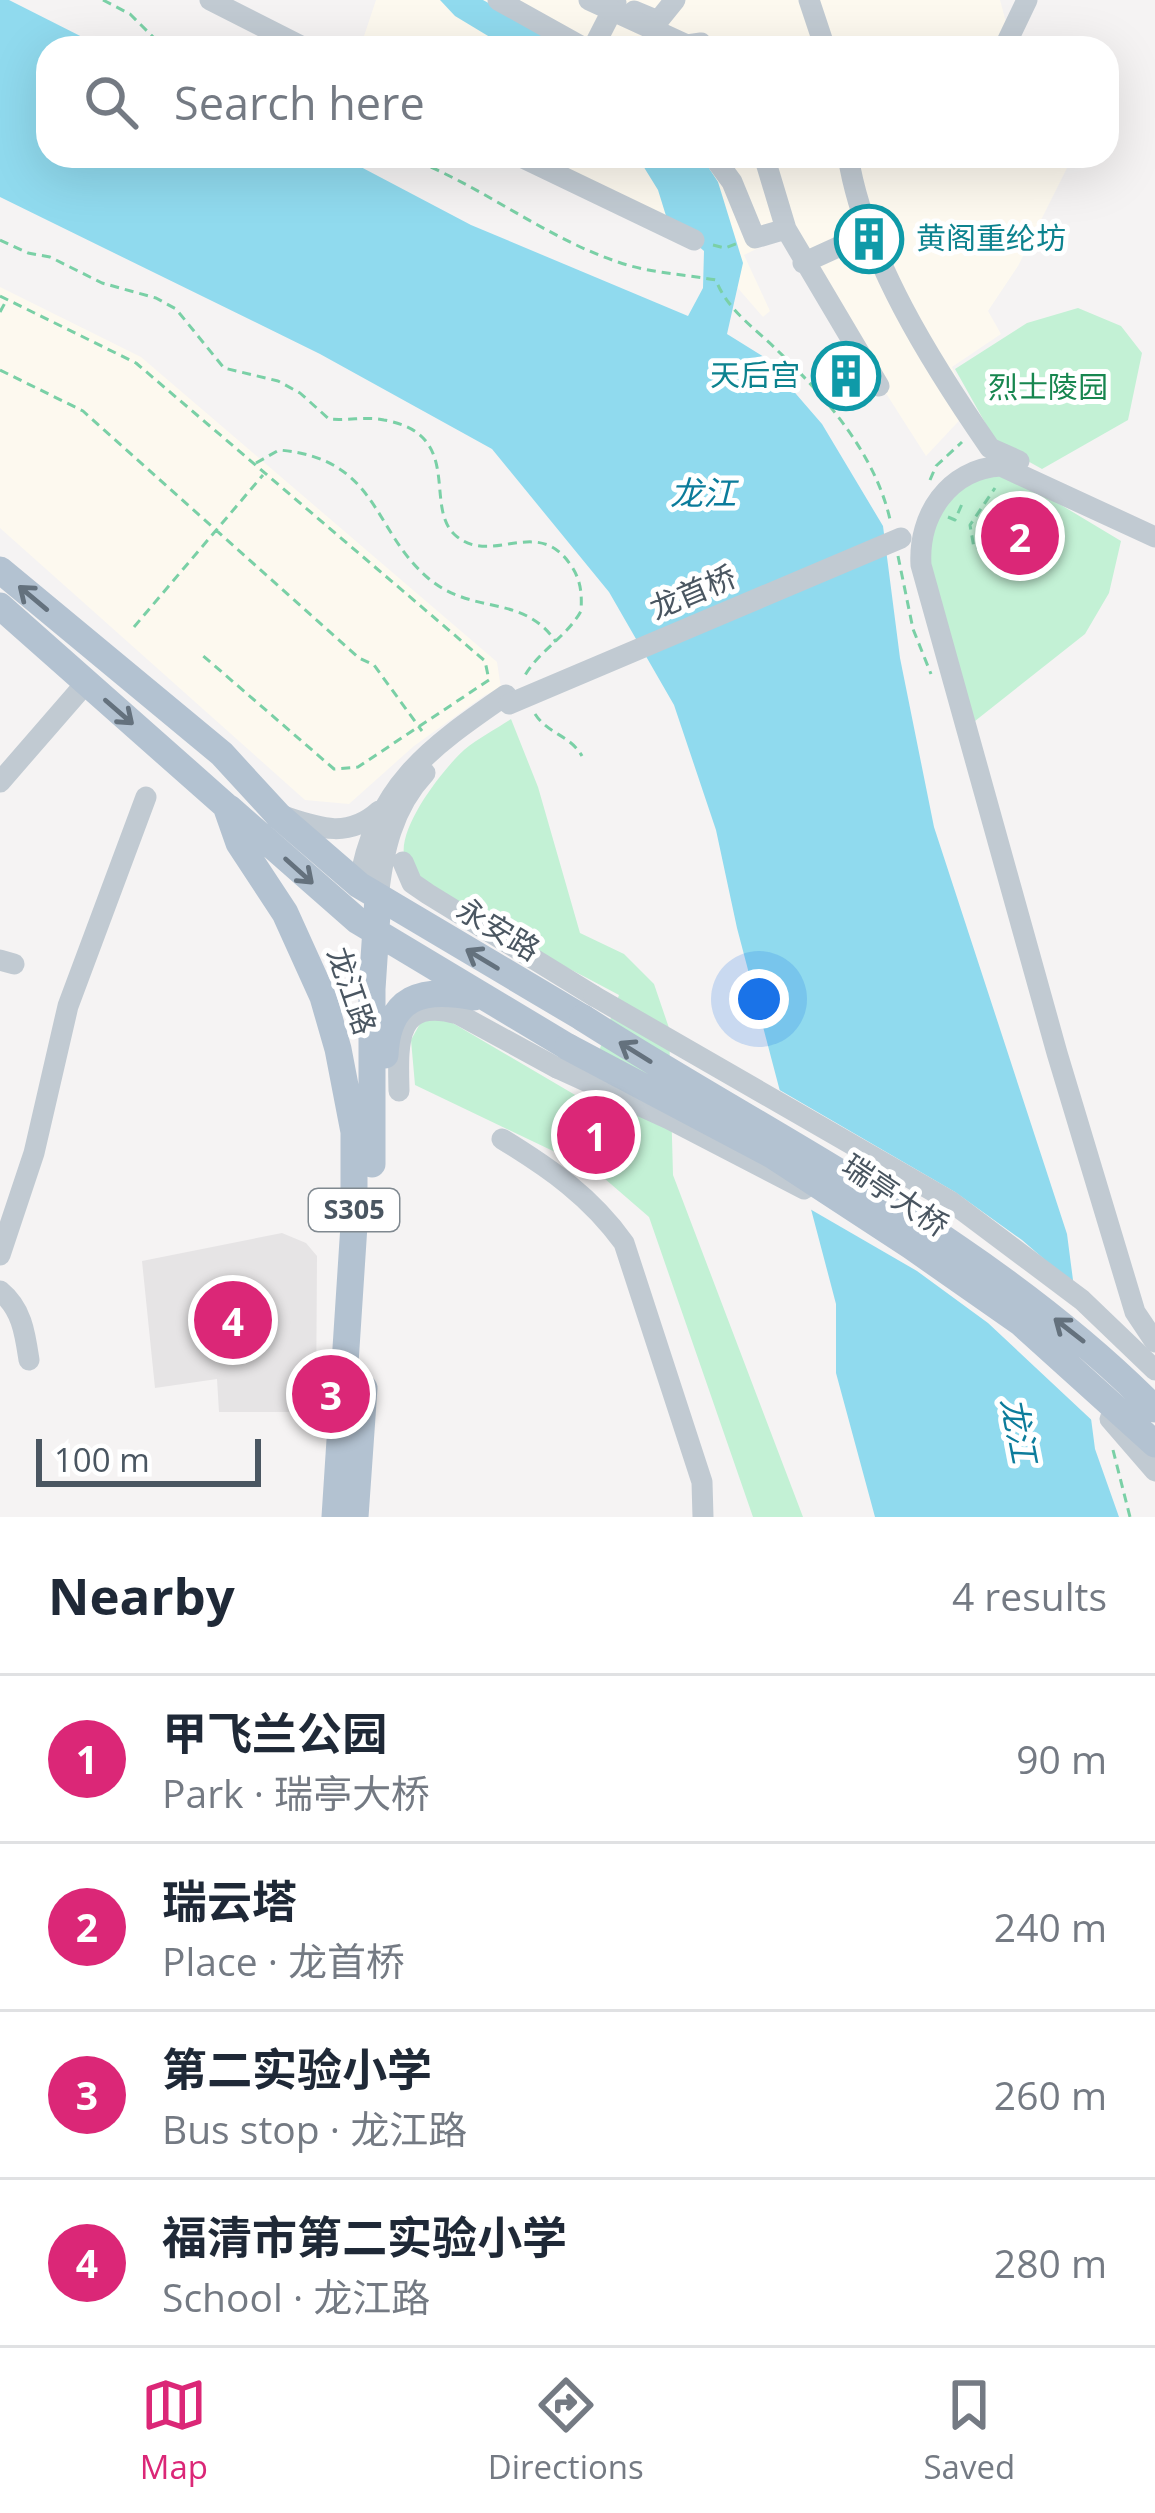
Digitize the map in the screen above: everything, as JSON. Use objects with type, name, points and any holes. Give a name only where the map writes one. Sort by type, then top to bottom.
[{"type":"main road","points":[[0,570],[223,754],[278,814]]},
{"type":"main road","name":"龙江路","points":[[0,606],[226,806],[239,843],[285,913],[322,997],[354,1132],[354,1225],[335,1517]]},
{"type":"main road","points":[[226,806],[367,926],[490,1000],[562,1058]]},
{"type":"main road","name":"永安路","points":[[278,814],[369,892],[589,1007]]},
{"type":"main road","points":[[354,1132],[369,892]]},
{"type":"main road","name":"龙江路","points":[[355,1517],[371,1226],[386,1095],[367,926]]},
{"type":"main road","points":[[386,1095],[386,1039],[394,1016],[407,1001],[444,991],[490,1000]]},
{"type":"main road","name":"瑞亭大桥","points":[[589,1007],[712,1100],[918,1220],[1009,1282],[1104,1358],[1155,1409]]},
{"type":"main road","name":"瑞亭大桥","points":[[562,1058],[772,1155],[1021,1323],[1155,1444]]},
{"type":"street","points":[[210,0],[281,36]]},
{"type":"street","points":[[498,0],[562,36]]},
{"type":"street","points":[[603,2],[658,21],[675,0]]},
{"type":"street","points":[[809,0],[817,36]]},
{"type":"street","points":[[1010,36],[1027,0]]},
{"type":"street","points":[[596,36],[603,2]]},
{"type":"street","points":[[603,2],[670,36]]},
{"type":"street","points":[[543,168],[694,240]]},
{"type":"street","points":[[722,168],[755,238],[786,229]]},
{"type":"street","points":[[768,168],[786,229],[803,263],[879,386]]},
{"type":"street","points":[[849,168],[856,234],[875,254],[990,448],[1123,505],[1155,524]]},
{"type":"street","points":[[803,263],[856,234]]},
{"type":"street","points":[[1155,537],[1001,466],[961,478],[944,490],[924,524],[920,543],[921,565],[1051,1031],[1135,1312],[1155,1342]]},
{"type":"street","name":"龙首桥","points":[[513,694],[924,524]]},
{"type":"street","points":[[0,782],[86,682]]},
{"type":"street","points":[[369,892],[365,848],[408,771],[435,745],[513,694]]},
{"type":"street","points":[[369,892],[389,833],[418,780],[513,694]]},
{"type":"street","points":[[0,1255],[34,1153],[68,1006],[146,797]]},
{"type":"street","points":[[278,814],[338,830],[356,828],[384,807]]},
{"type":"street","points":[[403,862],[412,883],[589,1007],[950,1201],[1082,1300],[1155,1370]]},
{"type":"street","points":[[386,1095],[402,1027],[423,1012],[441,1009],[458,1014],[562,1058],[840,1208],[923,1259],[1064,1372],[1155,1471]]},
{"type":"street","points":[[502,1139],[563,1176],[624,1243],[702,1482],[703,1517]]},
{"type":"street","points":[[0,1291],[19,1315],[29,1360]]},
{"type":"path","points":[[104,0],[130,14],[152,36]]},
{"type":"path","points":[[435,168],[529,221],[617,262],[677,278],[716,280],[723,298],[796,369],[875,471],[886,500],[914,629],[936,686]]},
{"type":"path","points":[[0,239],[102,283],[156,298],[176,309],[224,368],[278,381],[328,418],[389,420],[413,431],[429,446],[437,463],[444,518],[454,535],[473,546],[533,540],[554,546],[577,575],[581,611],[556,643],[533,662],[513,694]]},
{"type":"path","points":[[694,240],[725,248],[742,242]]},
{"type":"path","points":[[0,296],[136,363],[484,662],[489,680],[358,767],[334,769],[201,653]]},
{"type":"path","points":[[0,311],[7,300]]},
{"type":"path","points":[[0,370],[83,411],[359,658],[374,665],[435,745]]},
{"type":"path","points":[[936,466],[976,428]]},
{"type":"path","points":[[255,464],[279,450],[320,459],[372,497],[426,577],[454,595],[529,613],[556,643]]},
{"type":"path","points":[[134,628],[264,474]]},
{"type":"path","points":[[989,545],[974,548],[970,524],[996,492]]},
{"type":"path","points":[[1028,503],[1050,519],[1055,549],[1038,567],[1013,572],[993,562],[989,545],[986,532],[1000,508],[1028,503]]},
{"type":"path","points":[[533,712],[541,724],[567,736],[582,757]]},
{"type":"path","points":[[1112,1433],[1113,1456],[1130,1517]]},
{"type":"shaded area","points":[[376,0],[1000,0],[1010,36],[364,36]]},
{"type":"shaded area","points":[[557,168],[1067,168],[1018,266],[988,311],[1001,334],[952,367],[970,409],[926,456],[785,235],[744,255],[770,311],[763,317],[690,233]]},
{"type":"shaded area","points":[[0,287],[141,357],[497,662],[501,688],[414,746],[349,804],[305,800],[0,528]]},
{"type":"shaded area","points":[[282,1233],[306,1243],[317,1256],[316,1412],[219,1412],[217,1379],[155,1388],[142,1261]]},
{"type":"green space","name":"烈士陵园","points":[[1078,308],[1121,326],[1142,353],[1128,420],[1042,469],[997,444],[955,369],[1027,323]]},
{"type":"green space","points":[[1001,469],[1121,541],[1109,593],[1085,634],[975,721],[937,601],[929,536],[935,509],[949,490]]},
{"type":"green space","points":[[511,719],[538,787],[580,933],[624,954],[654,984],[669,1028],[673,1175],[803,1517],[753,1517],[649,1217],[597,1172],[415,1085],[411,1040],[422,1020],[439,1015],[582,1099],[619,995],[470,913],[419,877],[406,862],[406,835],[433,786],[464,750]]},
{"type":"water","name":"龙江","points":[[0,0],[9,0],[80,36],[36,36],[36,168],[363,168],[471,225],[688,316],[703,288],[704,251],[667,219],[644,168],[709,168],[718,182],[743,263],[727,334],[764,357],[822,424],[883,526],[900,658],[934,827],[1067,1234],[1095,1449],[1119,1517],[875,1517],[836,1373],[836,1304],[737,928],[716,830],[674,705],[609,592],[492,449],[320,354],[0,197]]},
{"type":"water","points":[[440,0],[483,0],[549,36],[488,36],[455,16]]},
{"type":"pier","points":[[771,1085],[955,1192],[1022,1240],[1081,1291],[1098,1426],[988,1323],[917,1271],[803,1205]]},
{"type":"place","name":"黄阁重纶坊","points":[[869,239]]},
{"type":"place","name":"天后宫","points":[[846,376]]},
{"type":"place","name":"瑞云塔","points":[[1020,536]]},
{"type":"place","name":"甲飞兰公园","points":[[596,1135]]},
{"type":"place","name":"福清市第二实验小学","points":[[233,1320]]},
{"type":"place","name":"第二实验小学","points":[[331,1394]]}]
